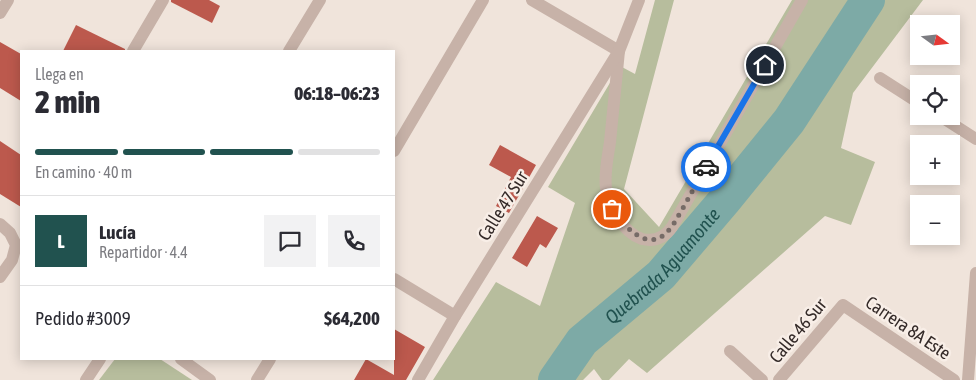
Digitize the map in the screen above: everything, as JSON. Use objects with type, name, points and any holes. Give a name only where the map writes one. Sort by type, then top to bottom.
[{"type":"street","points":[[0,13],[8,0]]},
{"type":"street","points":[[134,50],[163,0]]},
{"type":"street","points":[[290,50],[320,0]]},
{"type":"street","points":[[395,148],[483,0]]},
{"type":"street","points":[[532,0],[619,51]]},
{"type":"street","name":"Calle 47 Sur","points":[[418,380],[455,316],[619,51],[639,0]]},
{"type":"street","name":"Calle 47 Sur","points":[[619,51],[606,163],[606,186],[612,209],[619,219],[636,235],[647,240],[660,238],[672,227],[802,0]]},
{"type":"street","points":[[880,78],[910,97]]},
{"type":"street","points":[[954,125],[976,139]]},
{"type":"street","points":[[0,224],[19,243],[12,260],[0,277]]},
{"type":"street","points":[[968,380],[976,273]]},
{"type":"street","points":[[395,280],[455,316]]},
{"type":"street","name":"Calle 46 Sur","points":[[779,380],[843,305]]},
{"type":"street","name":"Carrera 8A Este","points":[[843,305],[954,380]]},
{"type":"street","points":[[730,351],[762,380]]},
{"type":"street","points":[[86,380],[99,360]]},
{"type":"street","points":[[182,360],[210,380]]},
{"type":"street","points":[[258,380],[269,360]]},
{"type":"green space","points":[[655,0],[674,0],[624,189],[659,227],[792,0],[923,0],[853,93],[841,148],[875,162],[851,225],[825,216],[647,373],[629,359],[609,380],[602,380],[594,369],[583,380],[433,380],[496,282],[540,306],[575,203],[548,187],[620,66],[635,74]]},
{"type":"green space","points":[[114,360],[162,360],[192,380],[99,380]]},
{"type":"building","points":[[171,0],[209,0],[220,6],[212,23],[171,2]]},
{"type":"building","points":[[76,25],[125,49],[125,50],[64,50]]},
{"type":"building","points":[[0,42],[20,53],[20,100],[0,88]]},
{"type":"building","points":[[0,141],[20,154],[20,206],[0,194]]},
{"type":"building","points":[[500,145],[536,165],[509,213],[496,206],[511,177],[489,165]]},
{"type":"building","points":[[537,216],[558,228],[546,248],[540,244],[527,267],[512,258]]},
{"type":"building","points":[[395,330],[425,347],[406,380],[354,380],[365,360],[394,375]]},
{"type":"waterway","name":"Quebrada Aguamonte","points":[[555,380],[582,341],[661,275],[724,201],[789,121],[868,0]]},
{"type":"way so far","points":[[612,209],[627,228],[639,237],[647,240],[660,238],[672,227],[706,167]]},
{"type":"route","points":[[706,167],[765,65]]}]
